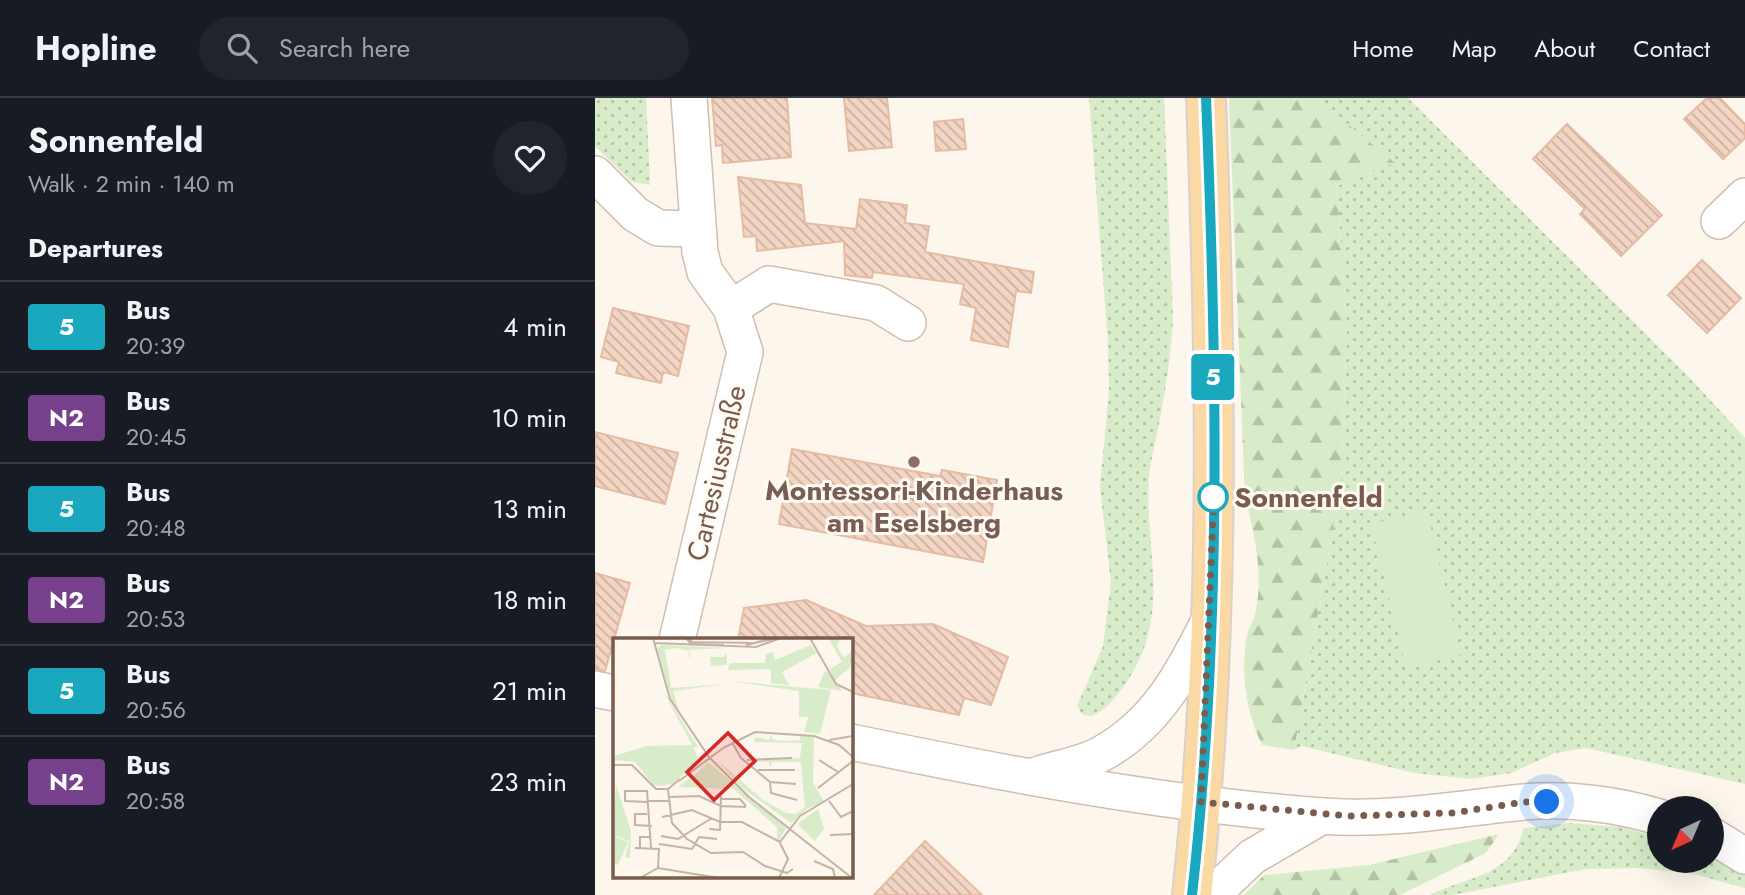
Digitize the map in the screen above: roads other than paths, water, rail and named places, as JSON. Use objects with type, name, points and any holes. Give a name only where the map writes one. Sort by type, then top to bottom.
[{"type":"main road","points":[[1192,895],[1201,802],[1211,617],[1213,287],[1206,98]]},
{"type":"street","name":"Cartesiusstraße","points":[[677,638],[745,352],[731,308],[705,272],[696,229],[689,98]]},
{"type":"street","points":[[595,174],[635,214],[658,228],[696,229]]},
{"type":"street","points":[[1719,221],[1745,196]]},
{"type":"street","points":[[731,308],[769,284],[876,303],[908,323]]},
{"type":"street","points":[[1034,776],[1100,755],[1150,718],[1180,678],[1211,617]]},
{"type":"street","points":[[595,689],[613,693]]},
{"type":"street","points":[[852,742],[1144,797],[1322,816],[1452,813],[1525,802],[1593,804],[1647,815]]},
{"type":"street","points":[[1212,895],[1252,856],[1322,816]]},
{"type":"street","points":[[1724,831],[1745,832]]},
{"type":"street","points":[[1724,843],[1745,856]]},
{"type":"place","name":"Montessori-Kinderhaus am Eselsberg","points":[[914,462]]},
{"type":"place","name":"Sonnenfeld","points":[[1213,497]]}]
